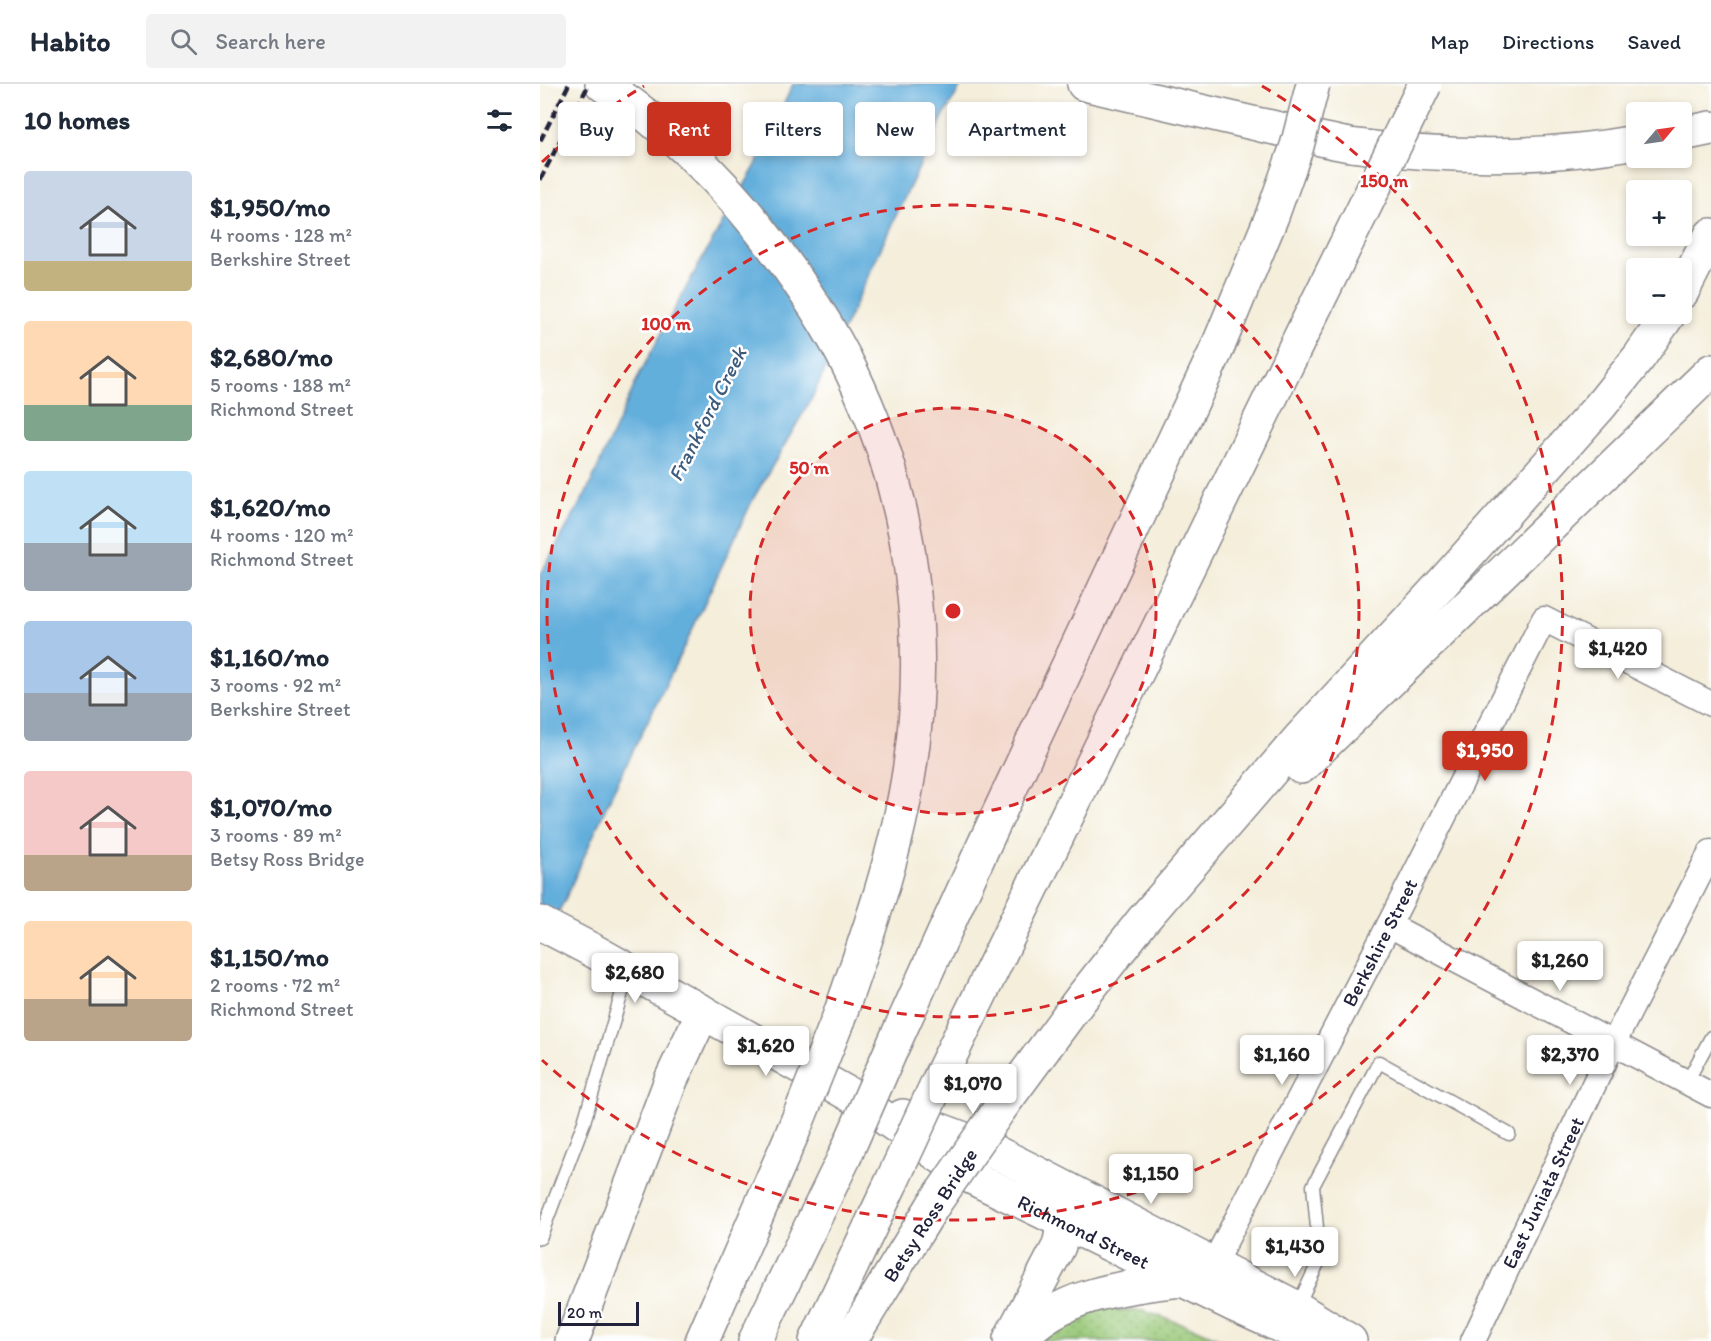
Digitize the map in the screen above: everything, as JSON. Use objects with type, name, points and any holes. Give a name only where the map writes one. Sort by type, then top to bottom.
[{"type":"main road","points":[[602,84],[668,133],[712,173],[755,223],[793,274],[828,329],[859,387],[882,446],[899,505],[908,555],[916,627],[917,693],[910,765],[897,836],[877,909],[838,1020],[793,1132],[702,1341]]},
{"type":"main road","points":[[1084,84],[1348,144],[1414,153],[1479,155],[1548,153],[1626,144]]},
{"type":"main road","points":[[755,1341],[844,1158],[993,826],[1216,351],[1272,216],[1297,146],[1313,84]]},
{"type":"main road","points":[[816,1341],[942,1073],[1425,84]]},
{"type":"main road","points":[[1692,132],[1711,128]]},
{"type":"main road","points":[[1692,273],[1711,236]]},
{"type":"main road","points":[[1143,920],[1299,739],[1439,587],[1601,405],[1662,324]]},
{"type":"main road","points":[[1143,920],[1711,371]]},
{"type":"main road","name":"Betsy Ross Bridge","points":[[850,1341],[934,1204],[1080,1000],[1143,920]]},
{"type":"main road","name":"Richmond Street","points":[[540,923],[854,1097],[967,1175],[1285,1328],[1325,1341]]},
{"type":"main road","points":[[572,1341],[671,1080],[703,1012]]},
{"type":"main road","name":"Richmond Street","points":[[854,1097],[983,1146],[1297,1308],[1350,1341]]},
{"type":"main road","points":[[1010,1341],[1022,1314],[1055,1257],[1064,1222],[1067,1189]]},
{"type":"main road","points":[[1019,1341],[1035,1324],[1060,1309],[1088,1297],[1122,1288],[1182,1280]]},
{"type":"street","name":"Berkshire Street","points":[[1213,1265],[1389,926],[1544,619],[1711,704]]},
{"type":"street","name":"East Juniata Street","points":[[1473,1341],[1613,1044],[1711,852]]},
{"type":"street","points":[[1389,926],[1711,1095]]},
{"type":"lane","points":[[540,1238],[584,1122],[629,971]]},
{"type":"lane","points":[[1687,1082],[1711,1037]]},
{"type":"lane","points":[[1297,1308],[1320,1259],[1313,1186],[1379,1062],[1509,1134]]},
{"type":"green space","points":[[1111,1303],[1114,1310],[1144,1311],[1224,1341],[1041,1341],[1070,1316]]},
{"type":"water","name":"Frankford Creek","points":[[793,84],[962,84],[952,102],[947,102],[947,110],[935,134],[935,102],[855,102],[855,156],[924,156],[812,398],[753,499],[611,796],[564,902],[540,943],[540,575],[588,489],[640,373],[760,156],[843,156],[843,102],[785,102]]},
{"type":"railway","points":[[540,141],[569,84]]},
{"type":"railway","points":[[540,180],[589,84]]}]
